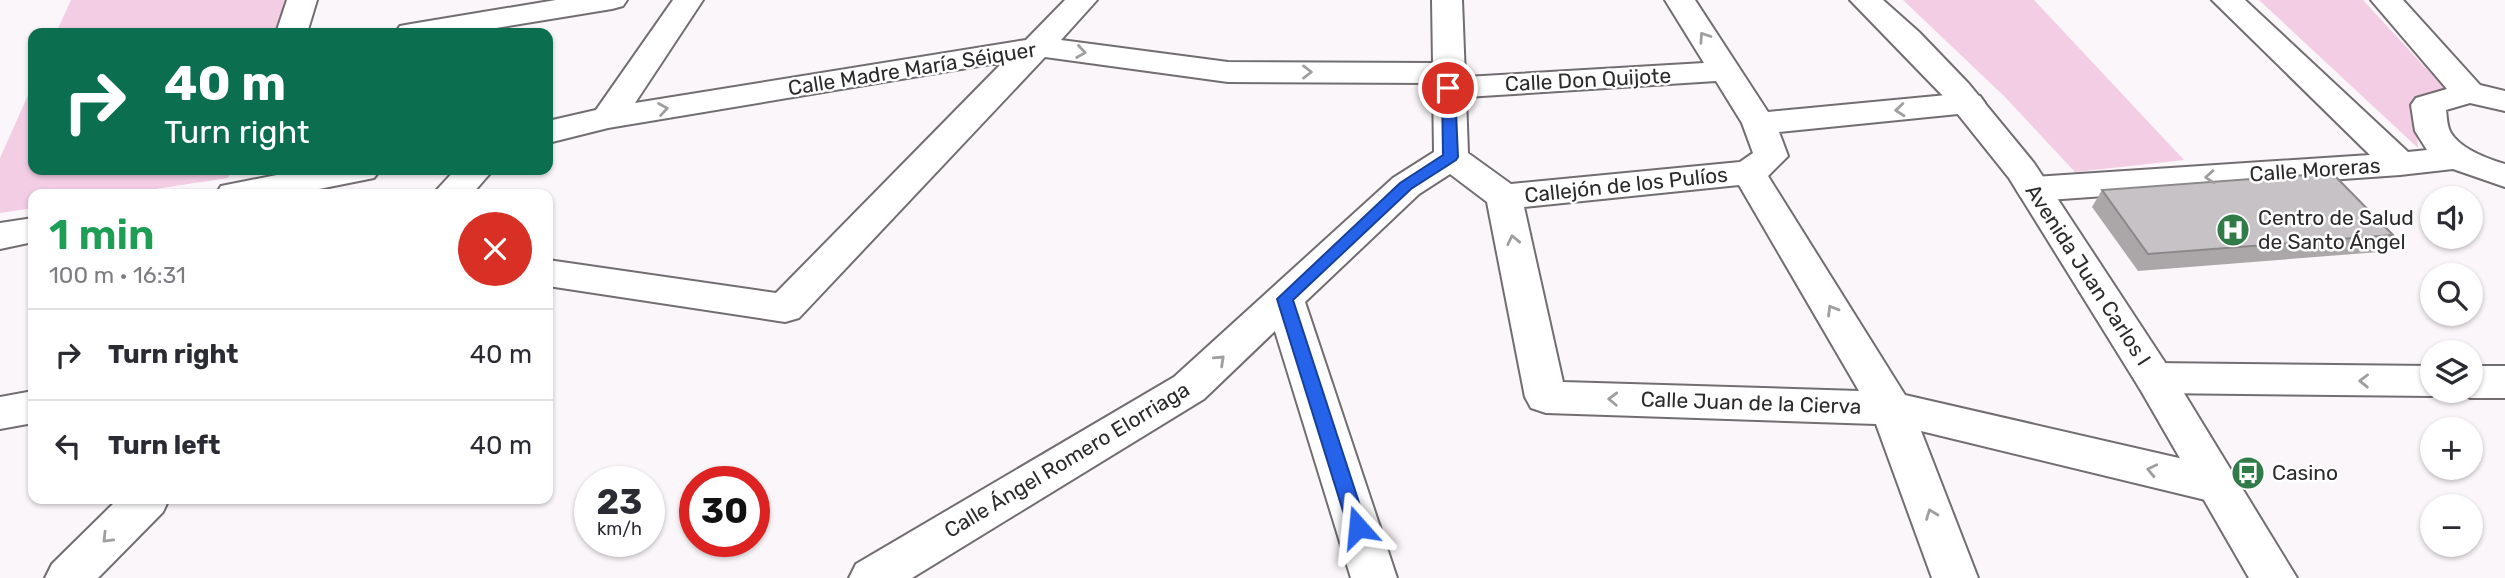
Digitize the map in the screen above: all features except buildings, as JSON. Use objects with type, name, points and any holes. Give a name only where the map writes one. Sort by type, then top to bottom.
[{"type":"street","points":[[294,28],[302,0]]},
{"type":"street","points":[[441,28],[612,0]]},
{"type":"street","points":[[608,118],[688,0]]},
{"type":"street","points":[[553,274],[785,308],[1082,0]]},
{"type":"street","points":[[1447,0],[1451,157],[1504,197]]},
{"type":"street","points":[[1680,0],[1759,123],[1771,156],[1749,173],[1891,408],[1955,578]]},
{"type":"street","name":"Avenida Juan Carlos I","points":[[1865,0],[1908,39],[1968,103],[2034,189],[2154,378],[2274,578]]},
{"type":"street","name":"Calle Moreras","points":[[2227,0],[2400,164]]},
{"type":"street","points":[[2386,0],[2469,93]]},
{"type":"street","name":"Calle Madre María Séiquer","points":[[553,131],[608,118],[1039,47],[1228,72],[1448,81]]},
{"type":"street","name":"Calle Don Quijote","points":[[1448,81],[1727,71]]},
{"type":"street","points":[[2505,101],[2469,93],[2428,105],[2435,136],[2459,157],[2488,172],[2505,176]]},
{"type":"street","points":[[1759,123],[1968,103]]},
{"type":"street","name":"Calle Ángel Romero Elorriaga","points":[[872,578],[1189,388],[1406,186],[1451,157]]},
{"type":"street","points":[[2400,164],[2459,157]]},
{"type":"street","name":"Calle Moreras","points":[[2034,189],[2400,164]]},
{"type":"street","name":"Callejón de los Pulíos","points":[[1504,197],[1749,173]]},
{"type":"street","points":[[242,186],[324,175]]},
{"type":"street","points":[[456,189],[470,175]]},
{"type":"street","name":"Calle Juan de la Cierva","points":[[1504,197],[1546,397],[1891,408],[2218,485]]},
{"type":"street","points":[[0,236],[28,231]]},
{"type":"street","points":[[1285,299],[1374,578]]},
{"type":"street","points":[[2154,378],[2420,382]]},
{"type":"street","points":[[2483,382],[2505,382]]},
{"type":"street","points":[[0,413],[28,408]]},
{"type":"street","points":[[68,578],[142,504]]},
{"type":"shaded area","points":[[71,0],[286,0],[277,28],[58,28]]},
{"type":"shaded area","points":[[1903,0],[2034,0],[2184,160],[2075,172],[2004,96]]},
{"type":"shaded area","points":[[2259,0],[2363,0],[2445,89],[2415,103],[2418,148]]},
{"type":"shaded area","points":[[28,95],[28,175],[229,175],[228,178],[155,189],[28,189],[28,209],[0,213],[0,158]]},
{"type":"place","name":"Centro de Salud de Santo Ángel","points":[[2233,230]]},
{"type":"place","name":"Casino","points":[[2248,473]]},
{"type":"route","points":[[1358,527],[1285,299],[1406,186],[1451,157],[1448,88]]}]
